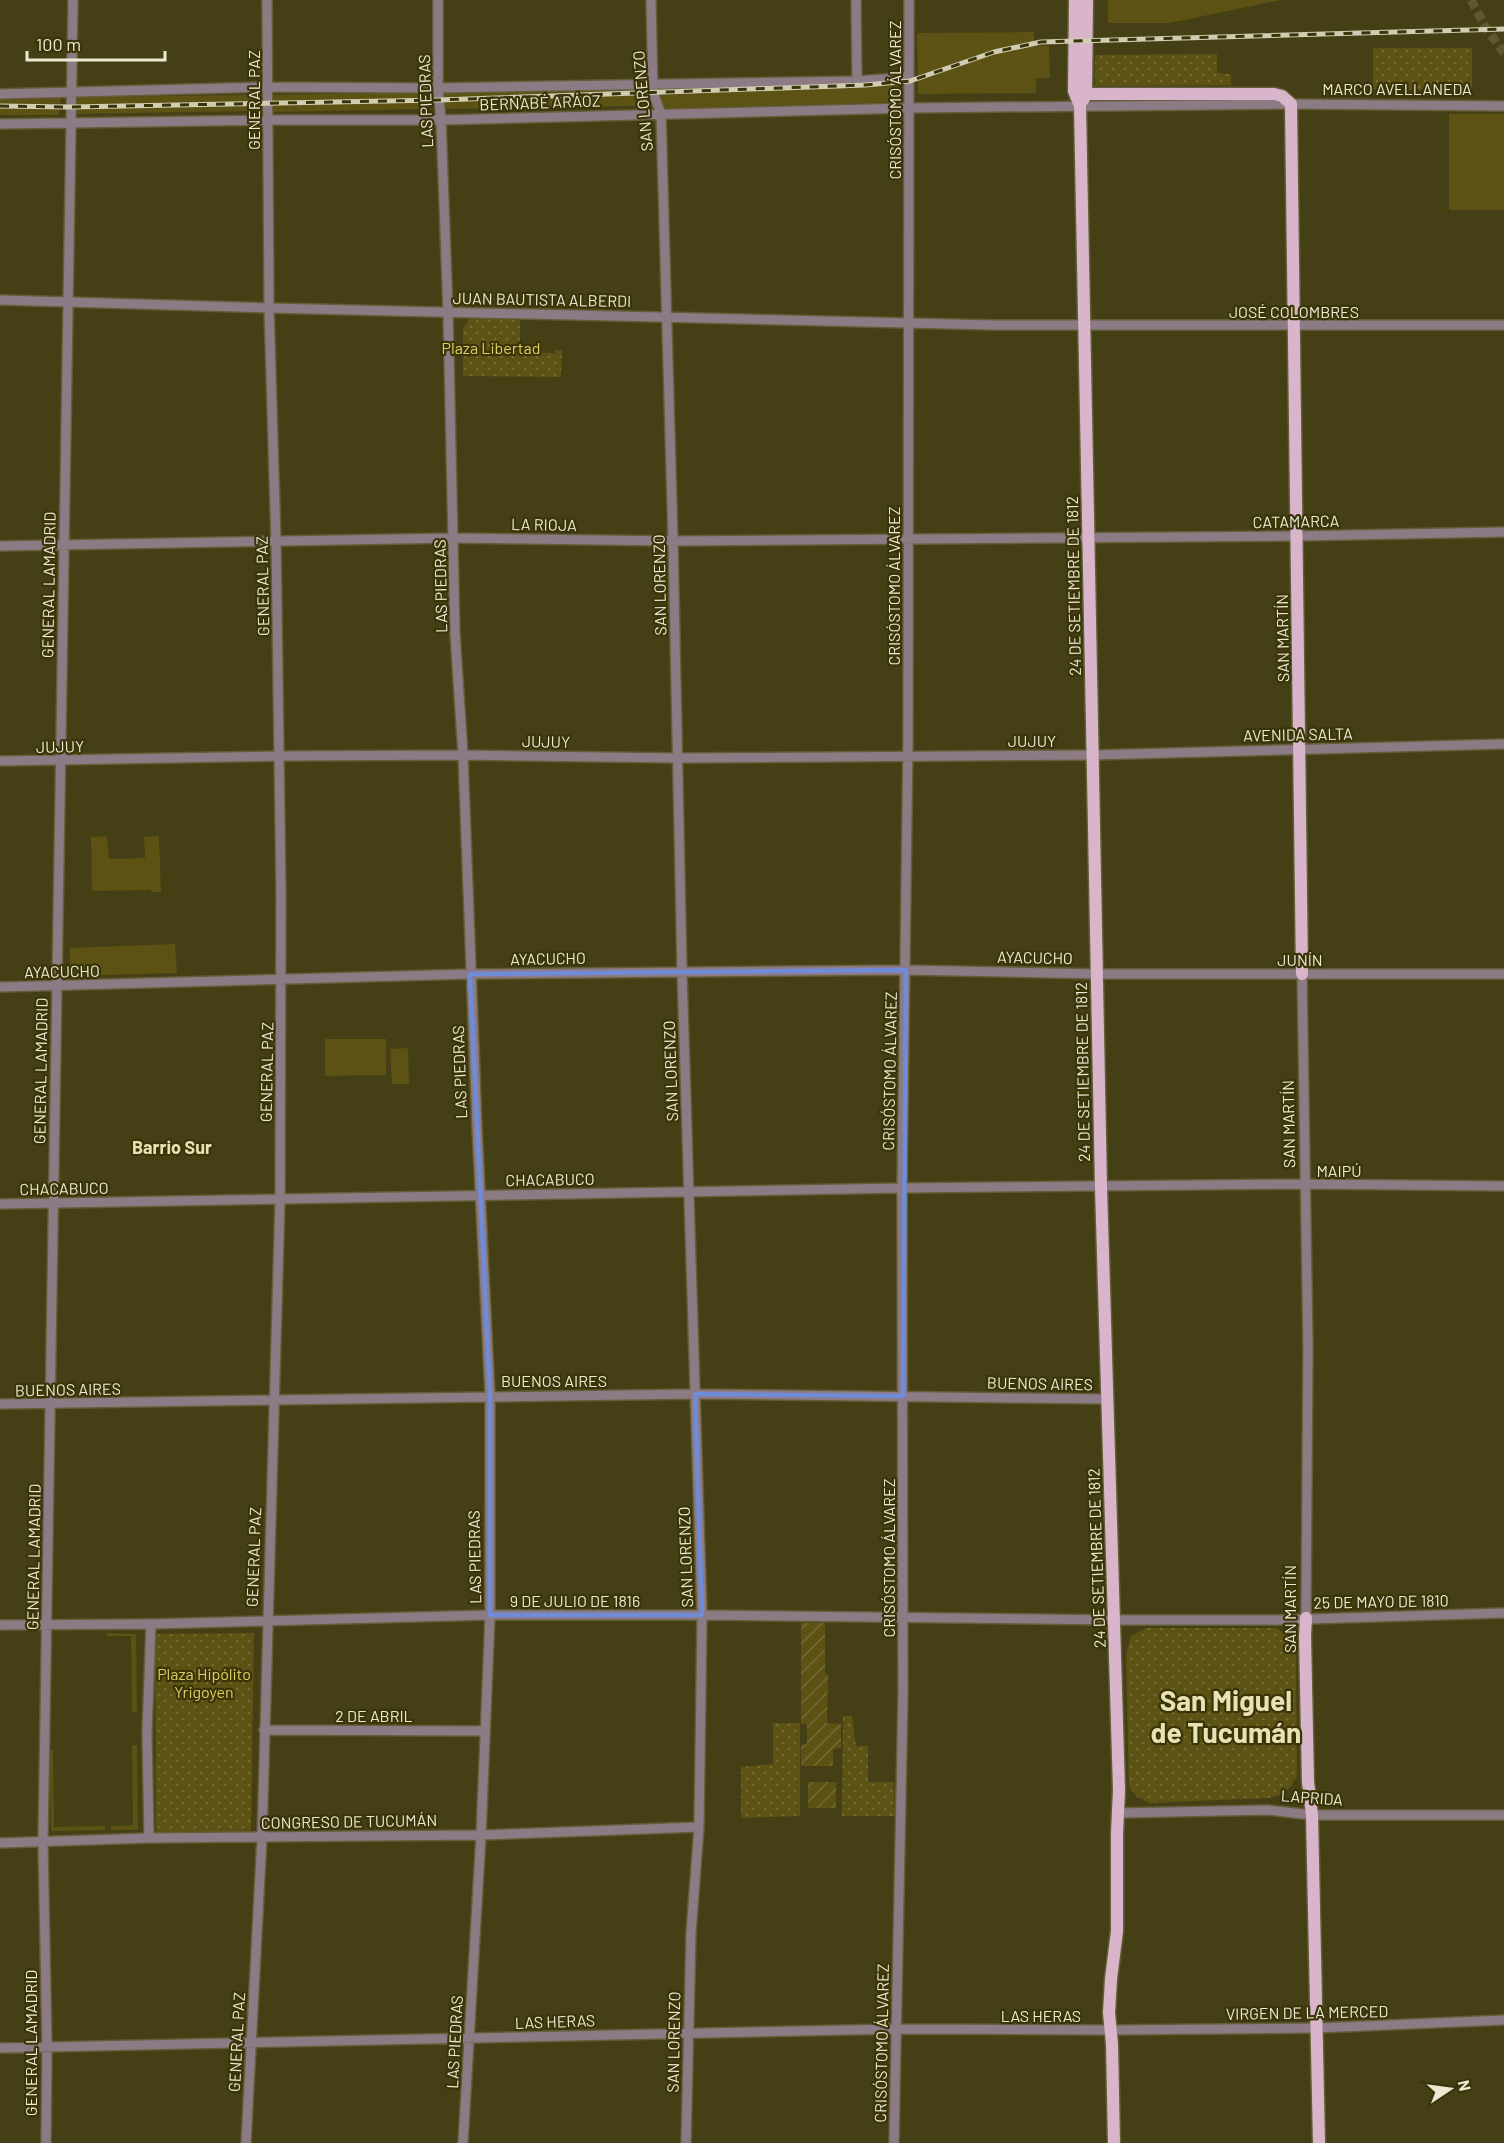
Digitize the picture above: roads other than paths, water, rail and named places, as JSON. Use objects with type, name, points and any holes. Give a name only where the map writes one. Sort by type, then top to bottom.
[{"type":"main road","name":"24 DE SETIEMBRE DE 1812","points":[[1075,0],[1074,91],[1080,106],[1101,1187],[1119,1814],[1117,1931],[1109,2013],[1114,2143]]},
{"type":"main road","points":[[1080,106],[1086,94],[1087,0]]},
{"type":"main road","name":"MARCO AVELLANEDA","points":[[1086,94],[1274,94],[1282,96],[1290,104]]},
{"type":"main road","name":"SAN MARTÍN","points":[[1290,104],[1301,749],[1302,974]]},
{"type":"main road","name":"SAN MARTÍN","points":[[1306,1618],[1307,1759],[1312,1815],[1320,2143]]},
{"type":"street","name":"GENERAL LAMADRID","points":[[46,2143],[47,2048],[43,1842],[66,301],[73,0]]},
{"type":"street","name":"GENERAL PAZ","points":[[246,2143],[262,1837],[266,1621],[280,1200],[282,980],[276,541],[269,308],[267,0]]},
{"type":"street","name":"LAS PIEDRAS","points":[[438,0],[438,88],[448,312],[455,633],[463,755],[470,974],[490,1396],[490,1615],[481,1835],[463,2143]]},
{"type":"street","name":"SAN LORENZO","points":[[651,0],[652,84],[661,114],[682,972],[702,1615],[699,1827],[691,1933],[686,2143]]},
{"type":"street","points":[[856,0],[857,81]]},
{"type":"street","name":"CRISÓSTOMO ÁLVAREZ","points":[[894,2143],[903,1618],[902,1188],[908,756],[909,0]]},
{"type":"street","name":"BERNABÉ ARÁOZ","points":[[0,94],[268,87],[438,88],[857,81],[909,77]]},
{"type":"street","name":"MARCO AVELLANEDA","points":[[1080,106],[1290,104],[1504,106]]},
{"type":"street","name":"BERNABÉ ARÁOZ","points":[[0,124],[441,120],[1080,106]]},
{"type":"street","name":"JUAN BAUTISTA ALBERDI","points":[[0,300],[993,325],[1084,324]]},
{"type":"street","name":"JOSÉ COLOMBRES","points":[[1084,324],[1504,325]]},
{"type":"street","name":"CATAMARCA","points":[[1088,537],[1504,532]]},
{"type":"street","name":"LA RIOJA","points":[[0,546],[454,538],[673,541],[1088,537]]},
{"type":"street","name":"AVENIDA SALTA","points":[[1092,755],[1504,744]]},
{"type":"street","name":"JUJUY","points":[[0,761],[279,756],[463,755],[678,758],[1092,755]]},
{"type":"street","name":"AYACUCHO","points":[[0,987],[470,974],[906,970],[1097,974]]},
{"type":"street","name":"JUNÍN","points":[[1097,974],[1504,974]]},
{"type":"street","name":"SAN MARTÍN","points":[[1302,974],[1308,1348],[1306,1618]]},
{"type":"street","name":"MAIPÚ","points":[[1101,1187],[1305,1184],[1504,1186]]},
{"type":"street","name":"CHACABUCO","points":[[0,1204],[689,1191],[1101,1187]]},
{"type":"street","name":"BUENOS AIRES","points":[[0,1404],[273,1402],[490,1396],[695,1394],[1108,1399]]},
{"type":"street","name":"25 DE MAYO DE 1810","points":[[1114,1620],[1277,1620],[1504,1614]]},
{"type":"street","name":"9 DE JULIO DE 1816","points":[[0,1625],[151,1624],[490,1615],[1114,1620]]},
{"type":"street","points":[[149,1838],[147,1733],[151,1624]]},
{"type":"street","name":"2 DE ABRIL","points":[[264,1730],[484,1731]]},
{"type":"street","name":"LAPRIDA","points":[[1119,1814],[1268,1810],[1312,1815],[1504,1815]]},
{"type":"street","name":"CONGRESO DE TUCUMÁN","points":[[0,1843],[149,1838],[481,1835],[699,1827]]},
{"type":"street","name":"VIRGEN DE LA MERCED","points":[[1111,2030],[1317,2028],[1504,2020]]},
{"type":"street","name":"LAS HERAS","points":[[0,2048],[896,2028],[1111,2030]]},
{"type":"tunnel","points":[[1471,0],[1486,28],[1504,53]]},
{"type":"railway","points":[[0,106],[71,107],[439,100],[865,85],[910,81],[994,52],[1041,42],[1504,29]]},
{"type":"district","name":"Barrio Sur","points":[[172,1147]]},
{"type":"district","name":"San Miguel de Tucumán","points":[[1226,1716]]},
{"type":"park label","name":"Plaza Libertad","points":[[491,347]]},
{"type":"park label","name":"Plaza Hipólito Yrigoyen","points":[[204,1682]]}]
